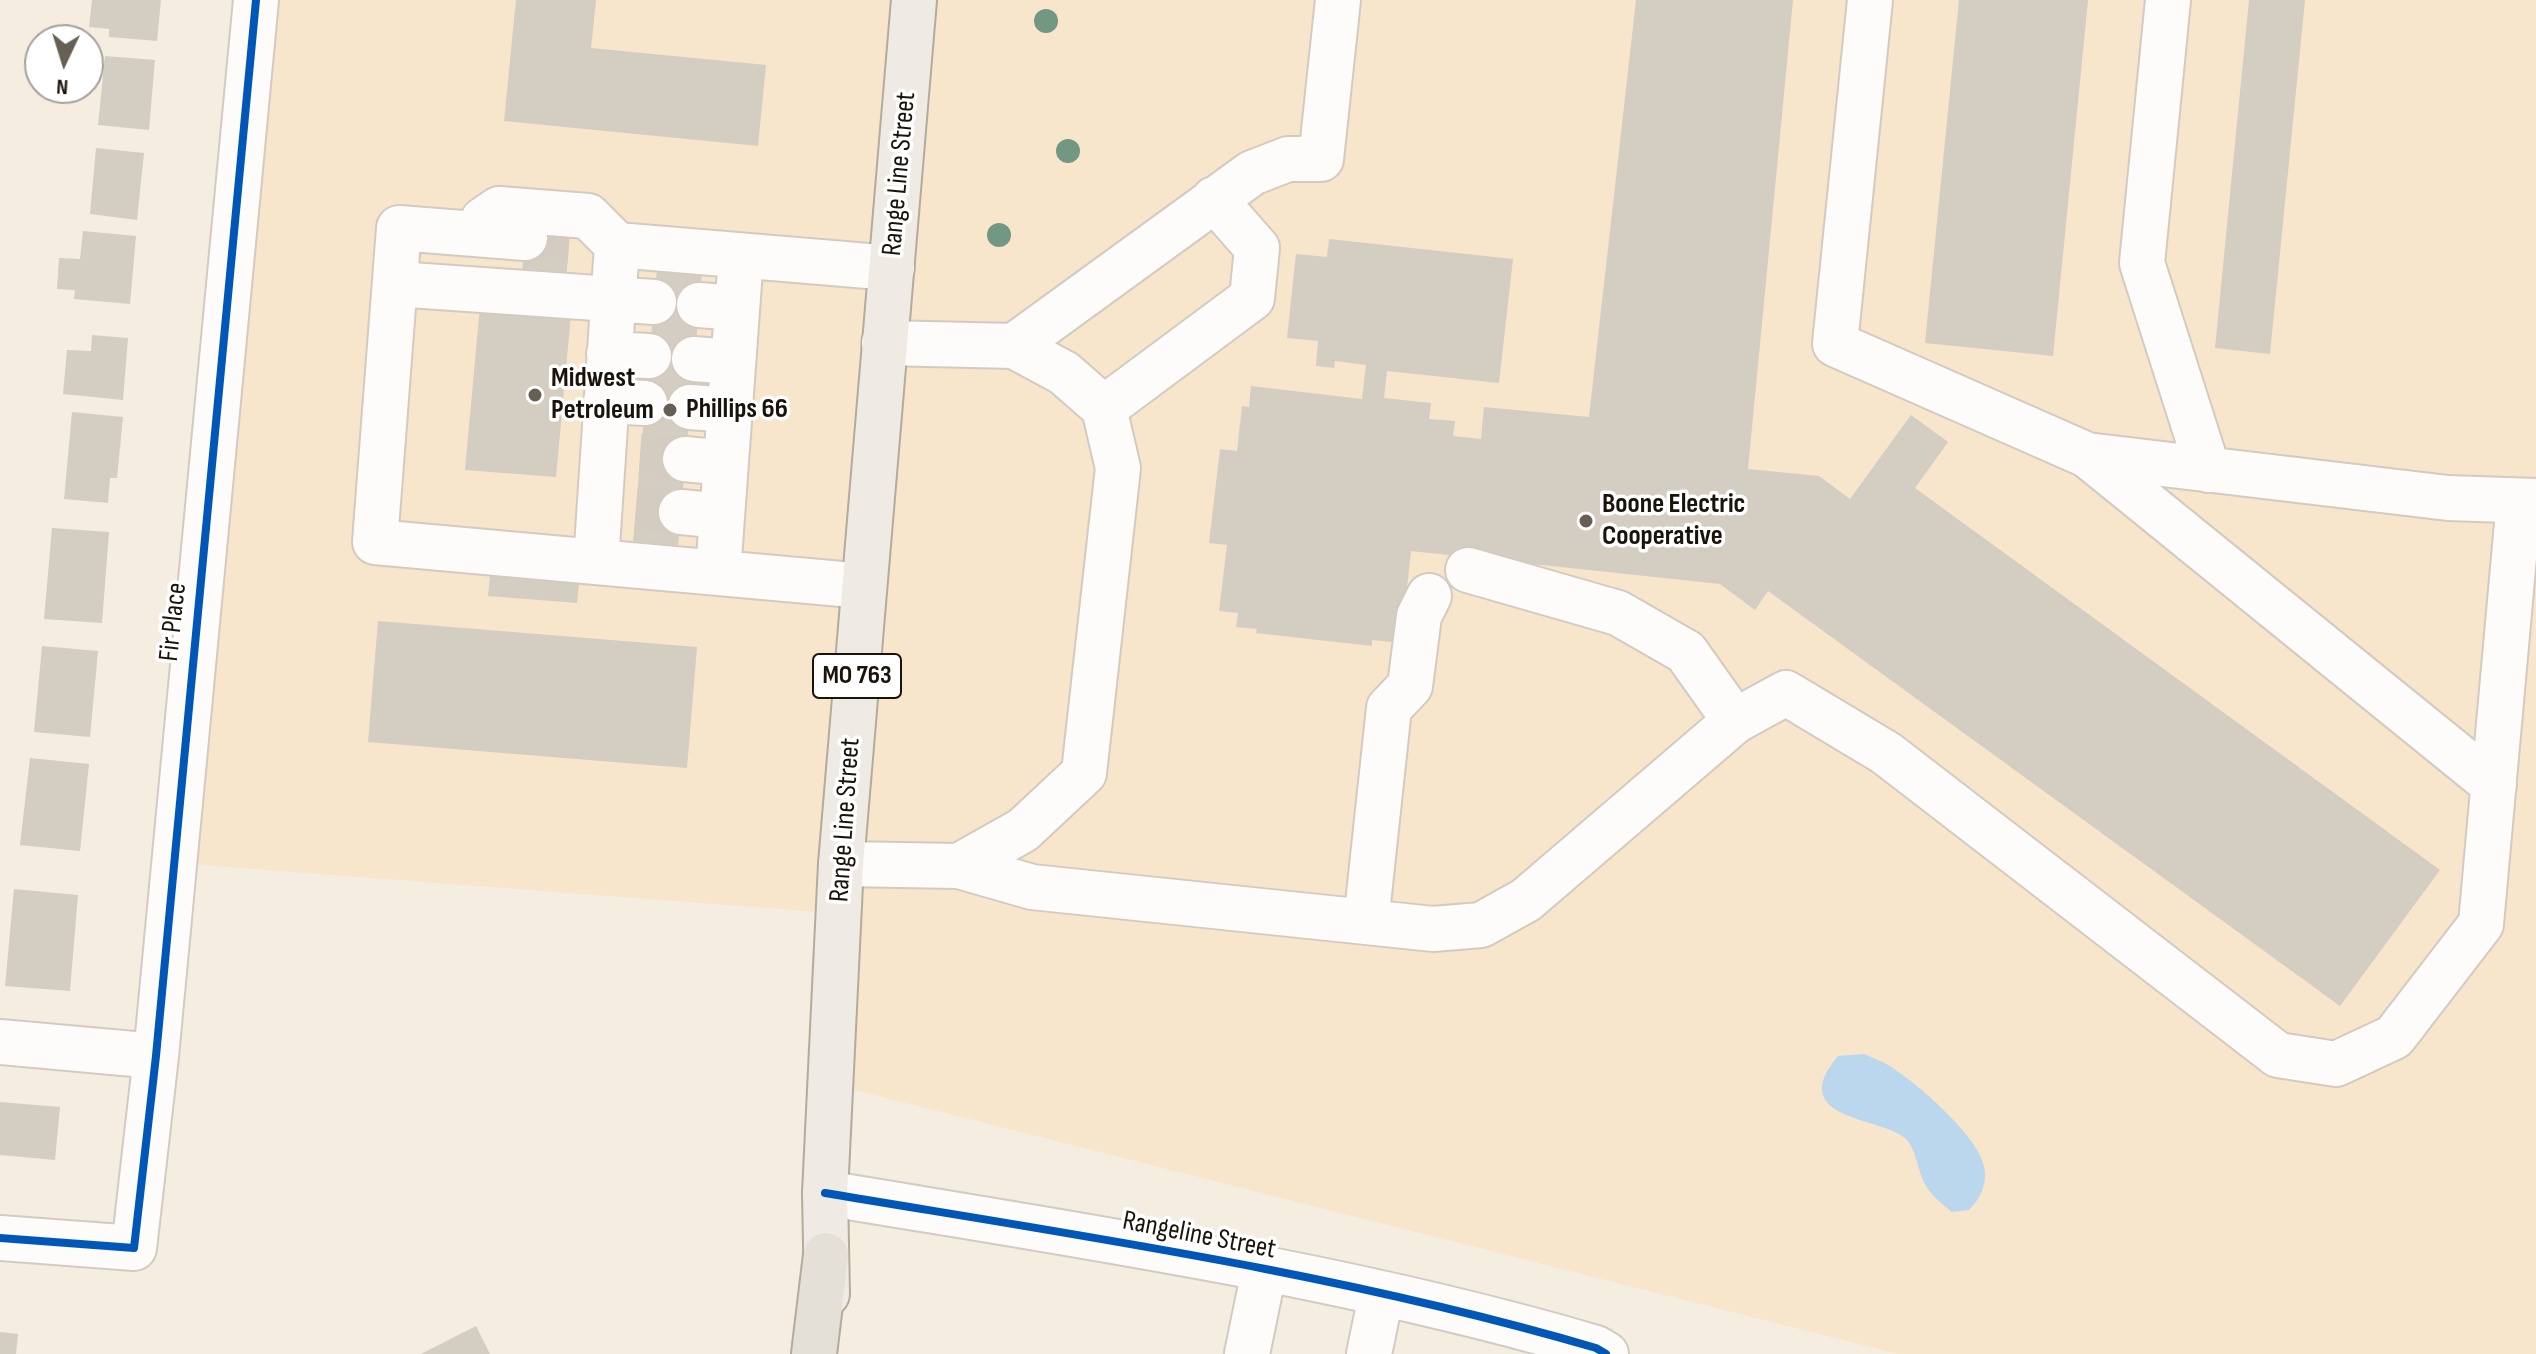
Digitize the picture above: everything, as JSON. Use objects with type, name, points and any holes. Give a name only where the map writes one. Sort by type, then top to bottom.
[{"type":"highway","points":[[814,1354],[826,1255]]},
{"type":"main road","name":"Range Line Street","points":[[828,1354],[825,1193],[841,864],[914,0]]},
{"type":"street","name":"Fir Place","points":[[0,1238],[134,1248],[156,1056],[256,0]]},
{"type":"street","points":[[1014,346],[1214,199],[1264,168],[1288,159],[1321,159],[1338,0]]},
{"type":"street","points":[[1870,0],[1835,344],[2087,455],[2494,785]]},
{"type":"street","points":[[2168,0],[2142,263],[2208,470]]},
{"type":"street","points":[[1104,408],[1252,298],[1257,248],[1214,199]]},
{"type":"street","points":[[464,233],[499,209],[529,211],[588,216],[617,245],[633,300],[618,506],[596,562]]},
{"type":"street","points":[[525,238],[399,228],[375,542],[864,586]]},
{"type":"street","points":[[570,241],[892,268]]},
{"type":"street","points":[[718,572],[701,514],[718,306],[741,256]]},
{"type":"street","points":[[396,284],[633,300]]},
{"type":"street","points":[[884,343],[1014,346],[1064,373],[1104,408],[1118,468],[1084,773],[1023,830],[959,866]]},
{"type":"street","points":[[841,864],[959,866],[1032,887],[1433,929],[1481,925],[1526,900],[1735,721],[1786,693],[1886,753],[2278,1055],[2336,1064],[2394,1037],[2481,924],[2494,785],[2528,501],[2448,498],[2087,455]]},
{"type":"street","points":[[1366,922],[1389,708],[1410,686],[1419,616],[1429,596],[1428,574],[1439,564],[1454,562],[1468,570],[1618,613],[1686,652],[1735,721]]},
{"type":"street","points":[[0,1042],[156,1056]]},
{"type":"street","name":"Rangeline Street","points":[[825,1193],[1147,1247],[1264,1271],[1504,1321],[1596,1348],[1606,1354]]},
{"type":"street","points":[[1247,1354],[1264,1271]]},
{"type":"street","points":[[1369,1354],[1381,1296]]},
{"type":"shaded area","points":[[259,0],[913,0],[832,913],[175,863]]},
{"type":"shaded area","points":[[924,0],[2536,0],[2536,1354],[1898,1354],[839,1086]]},
{"type":"water","points":[[1864,1054],[1890,1066],[1921,1090],[1950,1116],[1974,1146],[1982,1159],[1985,1178],[1981,1193],[1969,1210],[1952,1212],[1932,1194],[1906,1139],[1844,1114],[1830,1105],[1822,1093],[1824,1077],[1838,1056]]},
{"type":"building","points":[[92,0],[161,0],[157,41],[109,37],[109,29],[104,28],[104,24],[89,24]]},
{"type":"building","points":[[516,0],[596,0],[591,48],[766,65],[758,146],[504,121]]},
{"type":"building","name":"Boone Electric Cooperative","points":[[1636,0],[1793,0],[1748,469],[1819,476],[1850,499],[1911,415],[1948,442],[1915,488],[2440,870],[2340,1006],[1768,591],[1755,610],[1720,584],[1411,551],[1401,643],[1372,640],[1372,646],[1256,633],[1257,629],[1236,627],[1238,613],[1219,611],[1227,545],[1209,543],[1220,449],[1237,451],[1242,406],[1249,407],[1251,386],[1362,399],[1366,365],[1335,361],[1334,368],[1316,366],[1318,341],[1287,338],[1296,254],[1327,257],[1329,239],[1513,259],[1499,383],[1387,371],[1384,398],[1431,403],[1429,419],[1455,421],[1453,436],[1481,439],[1484,407],[1589,417]]},
{"type":"building","points":[[1959,0],[2088,0],[2053,356],[1925,343]]},
{"type":"building","points":[[2249,0],[2305,0],[2270,354],[2215,348]]},
{"type":"building","points":[[105,56],[155,60],[149,130],[98,125],[100,104],[104,104]]},
{"type":"building","points":[[96,148],[144,153],[137,220],[90,214]]},
{"type":"building","points":[[526,220],[571,224],[565,290],[521,287]]},
{"type":"building","points":[[83,231],[136,236],[130,304],[74,299],[75,290],[57,289],[59,258],[80,259]]},
{"type":"building","points":[[658,258],[703,262],[677,558],[632,554]]},
{"type":"building","points":[[480,306],[571,314],[556,477],[465,470]]},
{"type":"building","points":[[92,335],[128,338],[123,400],[63,394],[67,350],[91,351]]},
{"type":"building","points":[[72,412],[123,417],[117,478],[110,478],[108,503],[64,499]]},
{"type":"building","points":[[52,528],[109,532],[102,623],[44,619]]},
{"type":"building","points":[[581,564],[577,603],[488,596],[491,566]]},
{"type":"building","points":[[378,621],[697,647],[687,768],[368,742]]},
{"type":"building","points":[[42,646],[98,651],[90,737],[34,732]]},
{"type":"building","points":[[30,758],[89,764],[80,851],[20,845]]},
{"type":"building","points":[[14,889],[78,895],[70,991],[5,986]]},
{"type":"building","points":[[0,1102],[60,1107],[55,1160],[0,1155]]},
{"type":"building","points":[[476,1326],[490,1354],[421,1354]]},
{"type":"building","points":[[0,1332],[18,1334],[16,1354],[0,1354]]},
{"type":"tunnel","points":[[525,238],[570,241]]},
{"type":"tunnel","points":[[640,456],[685,459]]},
{"type":"tunnel","points":[[636,508],[681,512]]},
{"type":"cycle path","points":[[0,1238],[134,1248],[156,1056],[256,0]]},
{"type":"cycle path","points":[[825,1193],[1116,1241],[1310,1278],[1501,1322],[1596,1348],[1606,1354]]},
{"type":"place","name":"Midwest Petroleum","points":[[535,395]]},
{"type":"place","name":"Phillips 66","points":[[670,410]]},
{"type":"place","name":"Boone Electric Cooperative","points":[[1586,521]]}]
